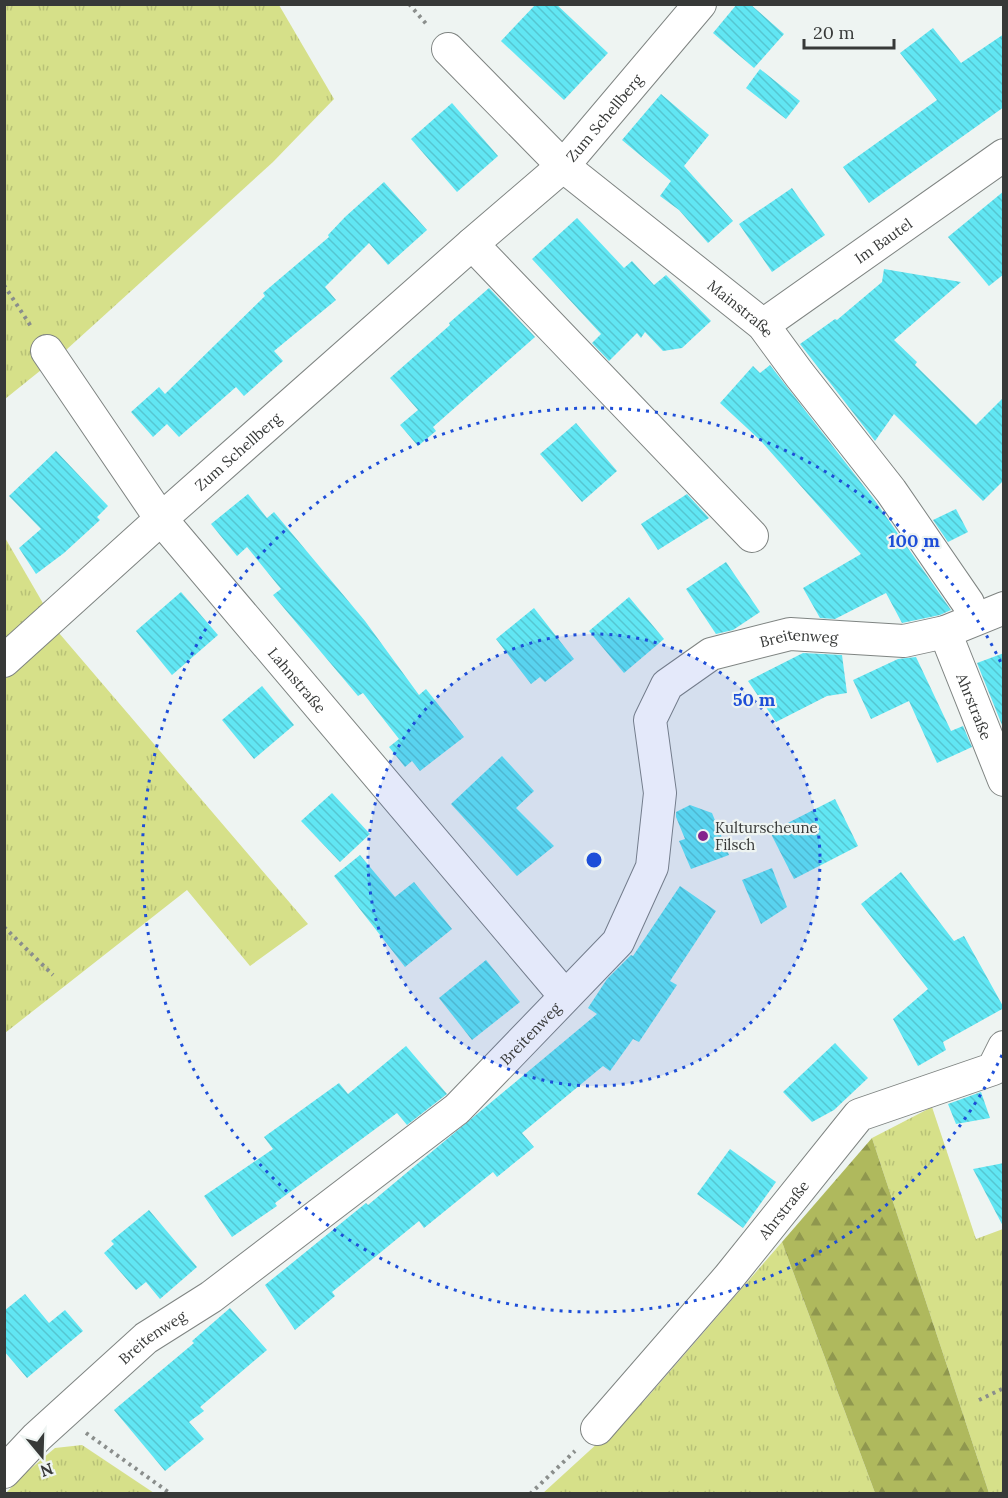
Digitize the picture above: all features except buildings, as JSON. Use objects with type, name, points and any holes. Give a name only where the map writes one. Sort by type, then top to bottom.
[{"type":"street","name":"Zum Schellberg","points":[[4,661],[161,519],[563,166],[700,4]]},
{"type":"street","name":"Mainstraße","points":[[448,49],[563,166],[763,326],[891,490],[968,603],[974,619]]},
{"type":"street","name":"Im Bautel","points":[[763,326],[1004,155]]},
{"type":"street","points":[[472,244],[752,536]]},
{"type":"street","name":"Lahnstraße","points":[[46,351],[161,519],[565,996]]},
{"type":"street","name":"Breitenweg","points":[[4,1472],[60,1416],[146,1338],[211,1297],[457,1109],[618,942],[652,867],[660,793],[650,720],[667,685],[711,654],[790,634],[904,641],[945,632],[1004,608]]},
{"type":"street","name":"Ahrstraße","points":[[945,632],[1004,780]]},
{"type":"street","name":"Ahrstraße","points":[[597,1429],[729,1276],[860,1115],[1000,1066]]},
{"type":"path","points":[[4,285],[46,351]]},
{"type":"path","points":[[4,927],[53,975]]},
{"type":"path","points":[[979,1400],[1004,1388]]},
{"type":"path","points":[[60,1416],[171,1494]]},
{"type":"path","points":[[530,1494],[597,1429]]},
{"type":"green space","points":[[5,5],[279,5],[334,99],[273,162],[66,350],[5,399]]},
{"type":"green space","points":[[4,536],[44,605],[4,655]]},
{"type":"green space","points":[[59,633],[308,924],[250,966],[187,890],[5,1033],[5,679]]},
{"type":"green space","points":[[932,1107],[976,1239],[1003,1229],[1003,1493],[989,1493],[872,1138]]},
{"type":"green space","points":[[872,1138],[989,1493],[875,1493],[782,1242]]},
{"type":"green space","points":[[782,1242],[875,1493],[542,1494],[645,1400]]},
{"type":"green space","points":[[82,1445],[154,1493],[5,1494],[55,1448]]},
{"type":"place","name":"Kulturscheune Filsch","points":[[703,836]]}]
